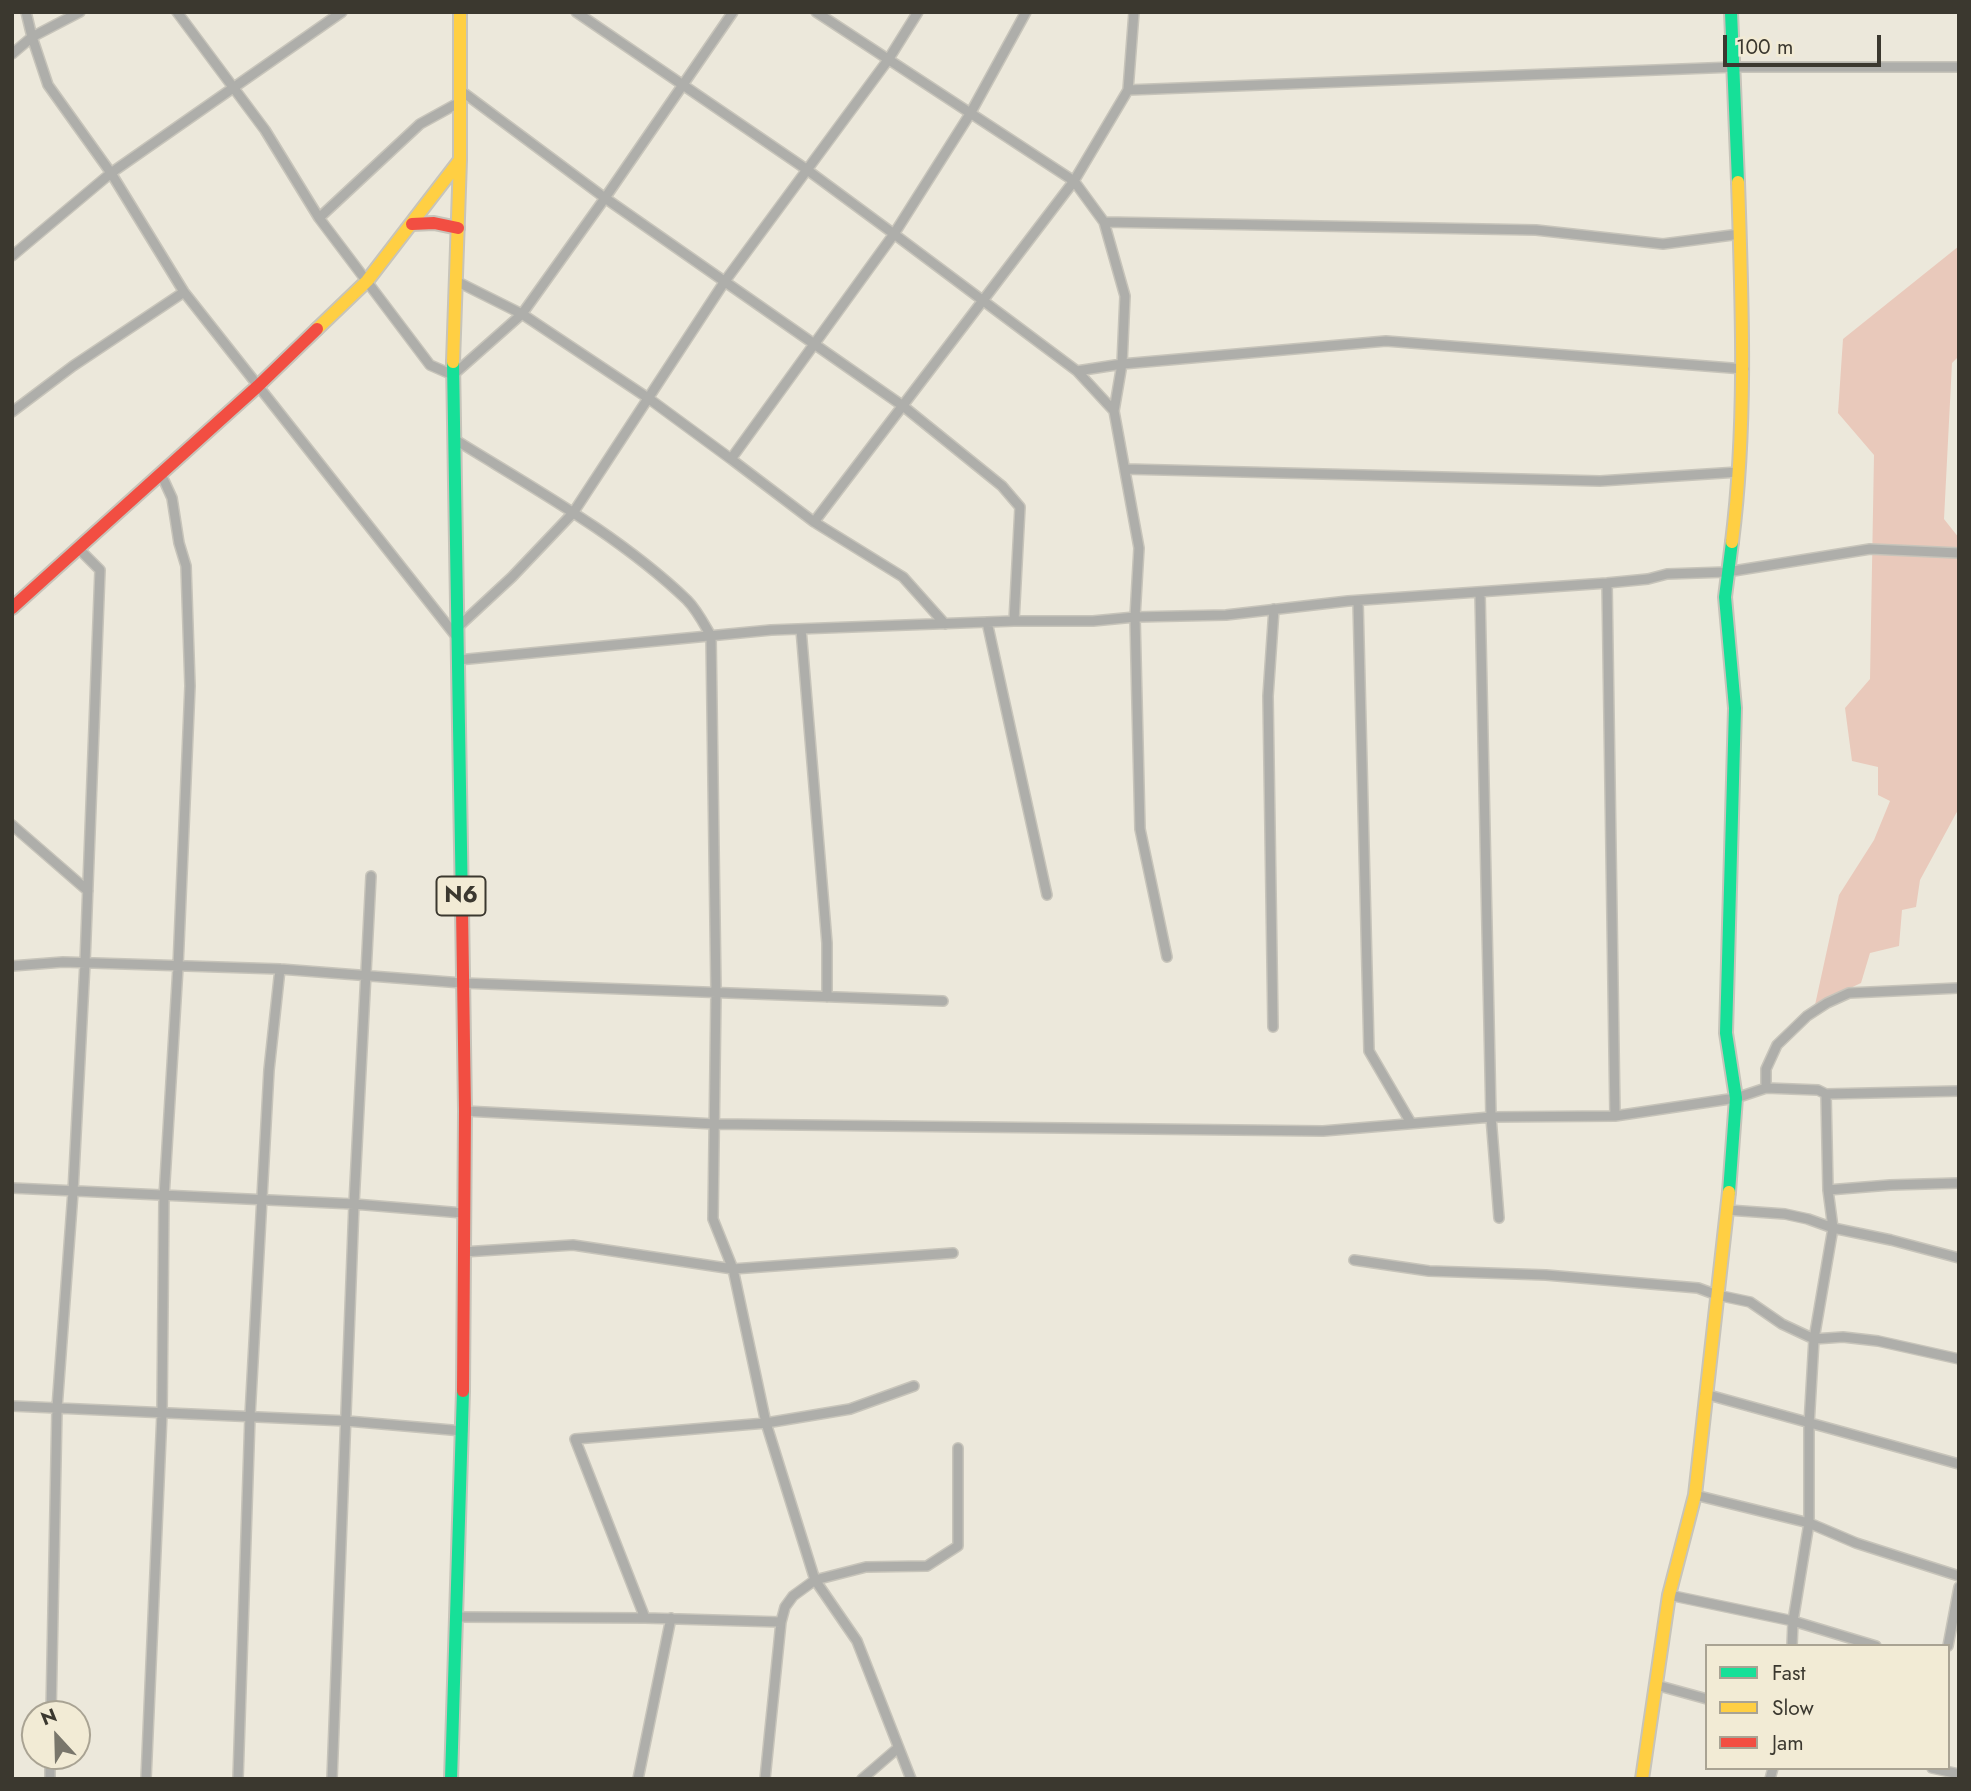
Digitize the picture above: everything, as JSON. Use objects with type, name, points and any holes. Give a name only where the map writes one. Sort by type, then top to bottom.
[{"type":"main road","name":"N6","points":[[451,1779],[463,1432],[466,1111],[453,375],[460,160],[460,12]]},
{"type":"main road","points":[[1642,1779],[1669,1595],[1695,1496],[1728,1210],[1736,1098],[1727,1033],[1735,708],[1725,597],[1738,472],[1744,369],[1731,12]]},
{"type":"main road","points":[[12,608],[258,386],[367,281],[460,160]]},
{"type":"main road","points":[[412,224],[433,223],[458,228]]},
{"type":"street","points":[[26,12],[48,85],[111,173],[184,292],[458,634],[573,513],[725,281],[888,60],[918,12]]},
{"type":"street","points":[[12,54],[32,37],[80,12]]},
{"type":"street","points":[[177,12],[265,130],[319,218],[430,365],[453,375],[522,314],[733,12]]},
{"type":"street","points":[[576,12],[806,169],[894,234],[1077,371],[1114,411]]},
{"type":"street","points":[[816,12],[1074,181],[1104,222],[1125,296],[1122,364],[1114,411],[1139,548],[1135,617],[1140,829],[1167,957]]},
{"type":"street","points":[[731,458],[894,234],[970,114],[1026,12]]},
{"type":"street","points":[[814,522],[1074,181],[1128,90],[1134,12]]},
{"type":"street","points":[[12,256],[111,173],[339,13]]},
{"type":"street","points":[[1128,90],[1735,67],[1959,67]]},
{"type":"street","points":[[319,218],[420,124],[460,96],[903,406],[1002,486],[1020,508],[1014,621]]},
{"type":"street","points":[[1104,222],[1536,230],[1663,244],[1740,233]]},
{"type":"street","points":[[456,281],[522,314],[648,398],[814,522],[903,577],[945,624]]},
{"type":"street","points":[[12,412],[73,366],[184,292]]},
{"type":"street","points":[[1077,371],[1122,364],[1386,341],[1744,369]]},
{"type":"street","points":[[454,439],[573,513],[631,555],[689,602],[711,635],[716,992],[713,1219],[733,1269],[766,1423],[815,1580],[857,1641],[911,1779]]},
{"type":"street","points":[[1125,469],[1600,481],[1738,472]]},
{"type":"street","points":[[145,1779],[162,1413],[164,1197],[178,967],[190,666],[186,566],[179,543],[172,498],[161,474]]},
{"type":"street","points":[[51,1700],[57,1408],[73,1192],[85,963],[100,570],[79,549]]},
{"type":"street","points":[[458,660],[711,635],[801,629],[1226,615],[1358,601],[1607,583],[1648,579],[1667,574],[1727,572],[1870,549],[1959,553]]},
{"type":"street","points":[[1607,583],[1615,1116]]},
{"type":"street","points":[[1480,593],[1491,1117],[1499,1218]]},
{"type":"street","points":[[1358,601],[1369,1051],[1411,1123]]},
{"type":"street","points":[[1273,1027],[1268,696],[1274,609]]},
{"type":"street","points":[[987,622],[1047,895]]},
{"type":"street","points":[[801,629],[827,943],[827,997]]},
{"type":"street","points":[[12,825],[88,891]]},
{"type":"street","points":[[332,1779],[354,1204],[371,876]]},
{"type":"street","points":[[12,966],[85,963],[280,969],[462,983],[943,1001]]},
{"type":"street","points":[[238,1779],[250,1416],[270,1070],[280,969]]},
{"type":"street","points":[[1766,1088],[1766,1069],[1777,1045],[1807,1016],[1827,1003],[1849,993],[1959,988]]},
{"type":"street","points":[[466,1111],[715,1124],[1323,1131],[1491,1117],[1615,1116],[1736,1098],[1766,1088],[1818,1090],[1826,1094],[1959,1091]]},
{"type":"street","points":[[1792,1644],[1793,1621],[1809,1523],[1809,1424],[1814,1339],[1833,1228],[1828,1190],[1826,1094]]},
{"type":"street","points":[[1828,1190],[1959,1183]]},
{"type":"street","points":[[12,1188],[354,1204],[463,1213]]},
{"type":"street","points":[[1728,1210],[1785,1214],[1959,1258]]},
{"type":"street","points":[[463,1252],[573,1245],[733,1269],[953,1253]]},
{"type":"street","points":[[1354,1260],[1429,1271],[1546,1275],[1698,1288],[1750,1302],[1782,1324],[1814,1339],[1843,1337],[1878,1341],[1959,1359]]},
{"type":"street","points":[[645,1618],[575,1439],[766,1423],[850,1409],[914,1386]]},
{"type":"street","points":[[1705,1394],[1959,1464]]},
{"type":"street","points":[[12,1406],[347,1421],[463,1432]]},
{"type":"street","points":[[765,1779],[781,1622],[785,1607],[793,1596],[815,1580],[866,1567],[927,1566],[958,1546],[958,1448]]},
{"type":"street","points":[[1695,1496],[1809,1523],[1856,1543],[1959,1576]]},
{"type":"street","points":[[1948,1644],[1959,1587]]},
{"type":"street","points":[[1669,1595],[1793,1621],[1869,1644]]},
{"type":"street","points":[[458,1617],[671,1618],[781,1622]]},
{"type":"street","points":[[638,1779],[671,1618]]},
{"type":"street","points":[[1656,1685],[1705,1698]]},
{"type":"street","points":[[862,1779],[898,1748]]},
{"type":"street","points":[[1941,1770],[1959,1774]]},
{"type":"shaded area","points":[[1959,246],[1959,356],[1952,363],[1944,519],[1959,538],[1959,808],[1920,880],[1916,907],[1902,910],[1899,946],[1870,953],[1861,983],[1815,1005],[1839,895],[1874,840],[1890,801],[1878,795],[1878,767],[1852,761],[1845,708],[1870,679],[1874,455],[1838,413],[1843,339]]},
{"type":"traffic: fast","points":[[1731,12],[1738,182]]},
{"type":"traffic: fast","points":[[453,362],[462,908]]},
{"type":"traffic: fast","points":[[1729,1192],[1736,1098],[1726,1033],[1735,708],[1725,597],[1732,542]]},
{"type":"traffic: fast","points":[[451,1779],[463,1391]]},
{"type":"traffic: slow","points":[[453,362],[460,160],[460,12]]},
{"type":"traffic: slow","points":[[317,329],[367,281],[460,160]]},
{"type":"traffic: slow","points":[[1732,542],[1742,408],[1738,182]]},
{"type":"traffic: slow","points":[[1642,1779],[1669,1595],[1695,1495],[1729,1192]]},
{"type":"traffic: jam","points":[[412,224],[434,223],[458,228]]},
{"type":"traffic: jam","points":[[12,608],[258,386],[317,329]]},
{"type":"traffic: jam","points":[[462,908],[465,1111],[463,1391]]}]
